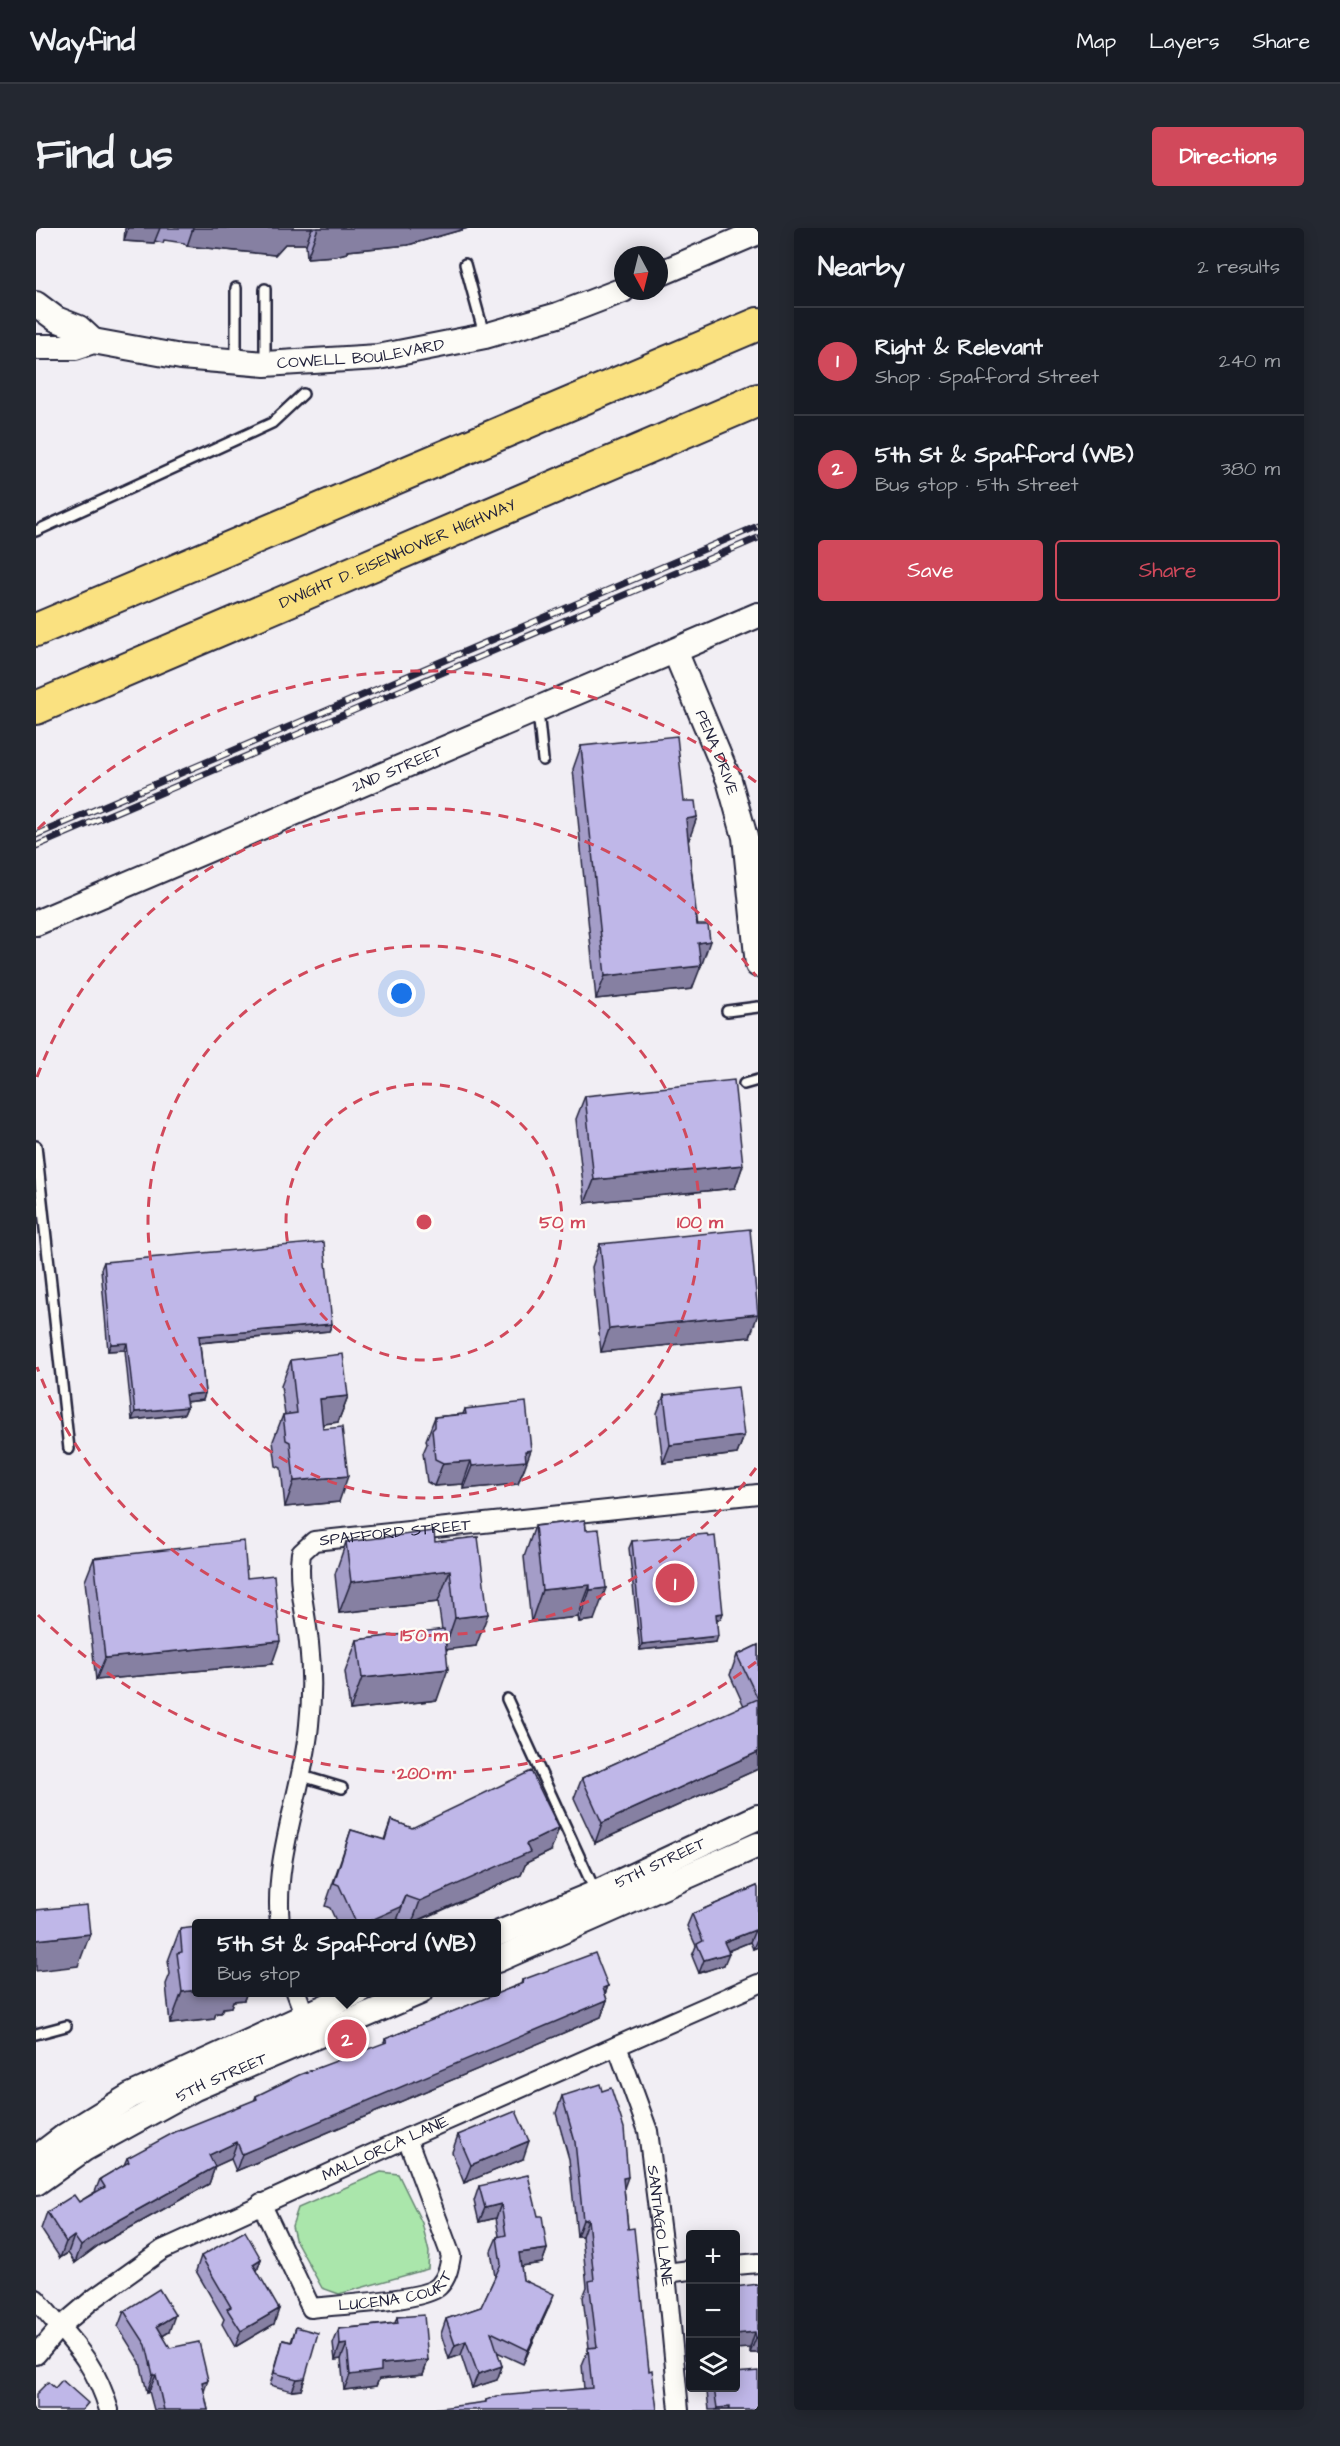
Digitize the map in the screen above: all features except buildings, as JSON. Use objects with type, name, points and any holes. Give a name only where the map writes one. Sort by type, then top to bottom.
[{"type":"highway","points":[[36,630],[758,324]]},
{"type":"highway","name":"DWIGHT D. EISENHOWER HIGHWAY","points":[[36,708],[758,400]]},
{"type":"main road","points":[[668,270],[758,232]]},
{"type":"main road","name":"COWELL BOULEVARD","points":[[36,347],[75,347],[93,341],[181,357],[265,364],[378,357],[485,336],[558,315],[614,293]]},
{"type":"main road","name":"COWELL BOULEVARD","points":[[36,304],[56,319],[79,328],[93,341]]},
{"type":"main road","name":"2ND STREET","points":[[36,923],[758,615]]},
{"type":"main road","name":"PENA DRIVE","points":[[675,651],[729,780],[746,837],[754,888],[758,964]]},
{"type":"main road","name":"5TH STREET","points":[[501,1932],[596,1893],[758,1817]]},
{"type":"main road","name":"5TH STREET","points":[[501,1958],[758,1845]]},
{"type":"main road","name":"5TH STREET","points":[[36,2183],[84,2149],[309,2026],[351,1997]]},
{"type":"main road","name":"5TH STREET","points":[[36,2158],[65,2136],[130,2096],[309,2026],[404,1997]]},
{"type":"street","name":"SPAFFORD STREET","points":[[280,1919],[281,1862],[302,1776],[309,1726],[310,1645],[299,1572],[301,1553],[314,1541],[758,1494]]},
{"type":"street","name":"MALLORCA LANE","points":[[36,2355],[59,2328],[92,2300],[162,2250],[261,2203],[758,1984]]},
{"type":"street","points":[[298,1997],[309,2026]]},
{"type":"street","name":"SANTIAGO LANE","points":[[617,2046],[648,2132],[666,2272],[679,2410]]},
{"type":"street","name":"LUCENA COURT","points":[[261,2203],[311,2308],[416,2296],[438,2288],[448,2274],[451,2256],[407,2138]]},
{"type":"street","points":[[740,2265],[758,2263]]},
{"type":"street","points":[[666,2272],[686,2270]]},
{"type":"street","points":[[36,2300],[86,2356],[101,2381],[109,2410]]},
{"type":"lane","points":[[465,264],[485,336]]},
{"type":"lane","points":[[236,288],[236,363]]},
{"type":"lane","points":[[265,289],[265,364]]},
{"type":"lane","points":[[36,531],[272,423],[303,394]]},
{"type":"lane","points":[[537,710],[543,760]]},
{"type":"lane","points":[[727,1011],[758,1008]]},
{"type":"lane","points":[[744,1084],[758,1080]]},
{"type":"lane","points":[[36,1146],[69,1449]]},
{"type":"lane","points":[[507,1699],[596,1893]]},
{"type":"lane","points":[[302,1776],[342,1788]]},
{"type":"lane","points":[[36,2034],[66,2026]]},
{"type":"green space","points":[[381,2172],[398,2174],[422,2223],[429,2252],[428,2269],[339,2294],[322,2288],[295,2239],[292,2226],[298,2208]]},
{"type":"railway","points":[[36,835],[758,526]]},
{"type":"railway","points":[[36,846],[758,538]]},
{"type":"place","name":"Right & Relevant","points":[[675,1583]]},
{"type":"place","name":"5th St & Spafford (WB)","points":[[347,2039]]}]
